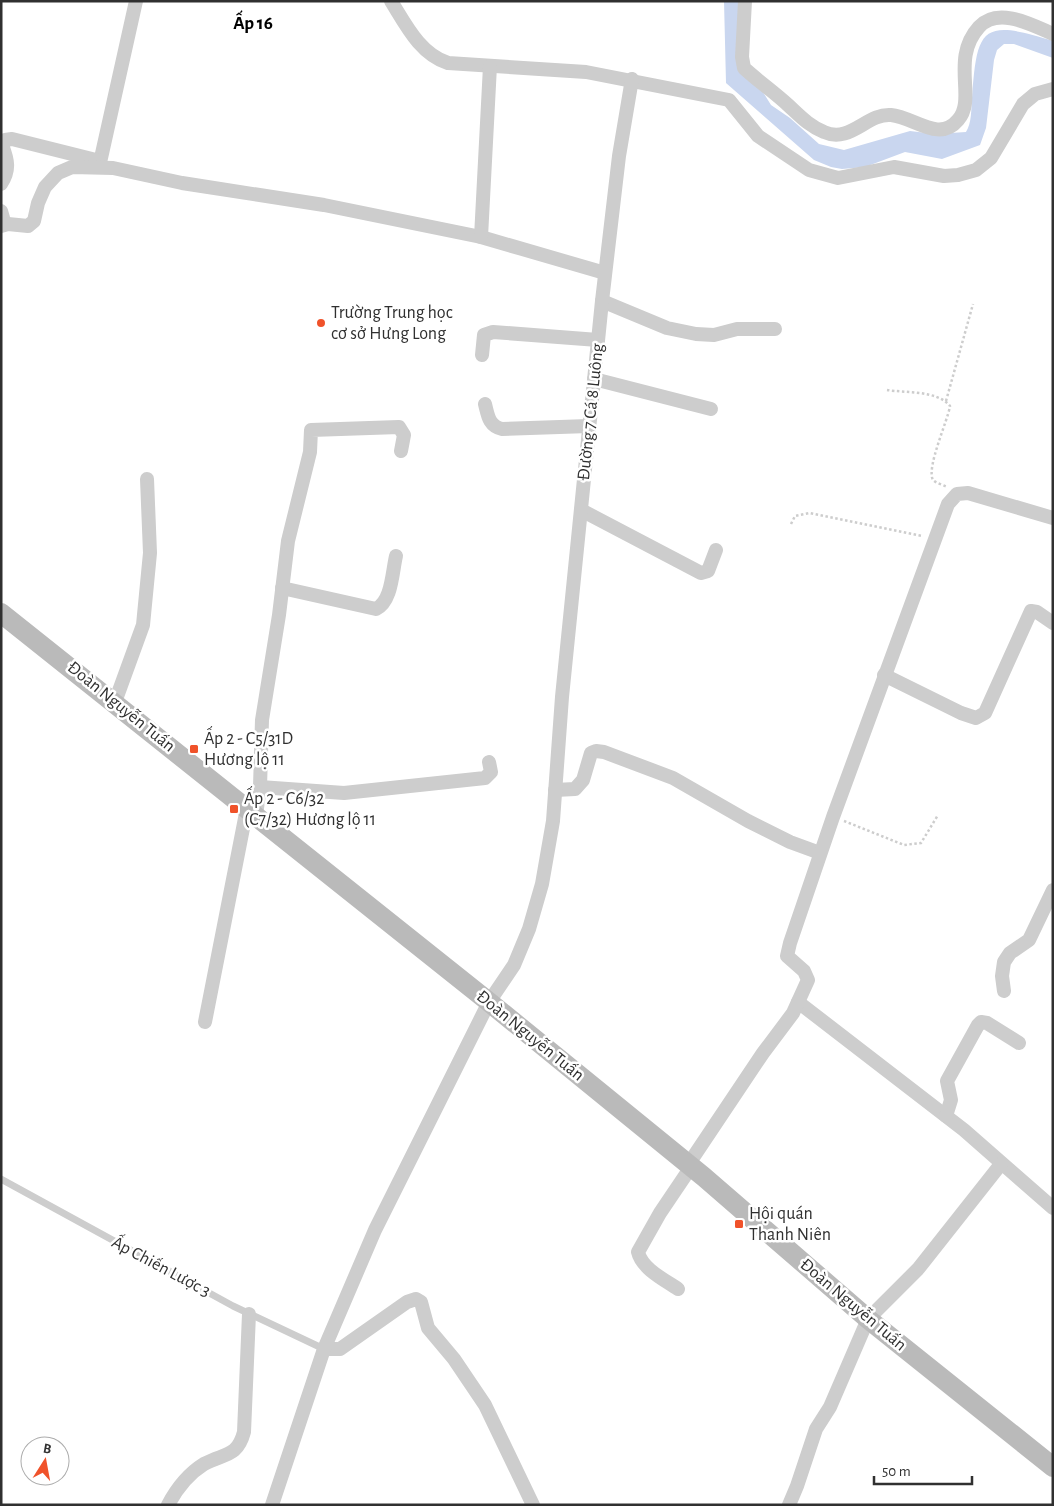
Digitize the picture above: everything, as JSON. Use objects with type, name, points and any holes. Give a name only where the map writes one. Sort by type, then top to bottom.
[{"type":"main road","name":"Đoàn Nguyễn Tuấn","points":[[1,613],[489,1002],[690,1166],[868,1319],[1053,1467]]},
{"type":"street","points":[[99,164],[136,1]]},
{"type":"street","points":[[391,1],[423,48],[436,59],[448,63],[586,72],[729,100],[758,136],[808,170],[838,178],[894,167],[944,176],[958,175],[976,170],[991,158],[1023,104],[1035,94],[1053,90]]},
{"type":"street","points":[[745,1],[742,57],[744,68],[806,122],[826,134],[853,132],[874,119],[890,115],[906,118],[929,129],[938,130],[951,126],[960,119],[965,104],[964,54],[970,38],[980,25],[987,20],[1001,17],[1032,24],[1053,34]]},
{"type":"street","points":[[481,237],[490,66]]},
{"type":"street","name":"Đường 7 Cá 8 Luông","points":[[272,1505],[324,1348],[375,1230],[489,1002],[514,965],[529,929],[542,884],[553,821],[562,697],[602,302],[632,80]]},
{"type":"street","points":[[1,184],[6,177],[8,166],[2,145],[5,140],[12,139],[99,164],[224,191],[324,205],[481,237],[606,273]]},
{"type":"street","points":[[1,211],[3,218],[1,225],[28,226],[34,221],[38,203],[45,187],[58,173],[72,167],[99,164]]},
{"type":"street","points":[[602,302],[667,328],[696,334],[714,335],[737,329],[775,329]]},
{"type":"street","points":[[482,355],[484,335],[493,332],[598,340]]},
{"type":"street","points":[[594,379],[711,409]]},
{"type":"street","points":[[485,404],[490,422],[495,427],[502,429],[589,426]]},
{"type":"street","points":[[205,1022],[252,812],[260,787],[262,720],[288,541],[310,452],[311,430],[399,427],[404,436],[401,451]]},
{"type":"street","points":[[115,702],[143,625],[150,553],[147,478]]},
{"type":"street","points":[[678,1289],[650,1270],[639,1257],[638,1252],[690,1166],[798,1002],[808,980],[804,971],[787,956],[833,816],[948,504],[952,498],[960,493],[968,492],[1053,518]]},
{"type":"street","points":[[581,510],[701,573],[708,571],[716,550]]},
{"type":"street","points":[[282,588],[376,609],[384,605],[387,598],[396,556]]},
{"type":"street","points":[[884,675],[961,713],[976,718],[985,713],[1031,611],[1037,612],[1053,623]]},
{"type":"street","points":[[555,790],[575,789],[583,780],[591,753],[596,751],[604,752],[673,778],[765,829],[820,853]]},
{"type":"street","points":[[260,787],[344,792],[485,778],[491,772],[489,762]]},
{"type":"street","points":[[1004,991],[1002,976],[1004,962],[1010,953],[1029,940],[1053,890]]},
{"type":"street","points":[[798,1002],[946,1116],[1053,1208]]},
{"type":"street","points":[[946,1116],[951,1100],[947,1081],[978,1025],[981,1022],[987,1023],[1019,1043]]},
{"type":"street","points":[[789,1505],[798,1486],[816,1428],[830,1407],[868,1319],[918,1269],[1002,1164]]},
{"type":"street","points":[[324,1348],[340,1349],[407,1302],[416,1299],[421,1302],[424,1319],[428,1328],[454,1359],[485,1405],[533,1505]]},
{"type":"street","points":[[168,1505],[184,1479],[204,1464],[232,1453],[241,1445],[244,1432],[249,1314]]},
{"type":"lane","name":"Ấp Chiến Lược 3","points":[[1,1179],[249,1314],[324,1348]]},
{"type":"path","points":[[946,401],[973,304]]},
{"type":"path","points":[[887,390],[933,396],[946,401],[950,406],[933,465],[932,478],[934,482],[960,493]]},
{"type":"path","points":[[791,524],[795,516],[810,513],[936,539]]},
{"type":"path","points":[[833,816],[904,845],[921,843],[938,815]]},
{"type":"water","points":[[724,1],[739,1],[739,53],[771,105],[790,118],[819,144],[844,150],[910,131],[935,134],[966,132],[971,116],[977,57],[981,44],[987,35],[997,31],[1011,30],[1053,41],[1053,58],[1014,44],[1004,44],[997,50],[994,60],[986,128],[980,145],[942,159],[905,152],[865,167],[842,169],[814,160],[726,83]]},
{"type":"place","name":"Trường Trung học cơ sở Hưng Long","points":[[321,323]]},
{"type":"place","name":"Ấp 2 - C5/31D Hương lộ 11","points":[[194,749]]},
{"type":"place","name":"Ấp 2 - C6/32 (C7/32) Hương lộ 11","points":[[234,809]]},
{"type":"place","name":"Hội quán Thanh Niên","points":[[739,1224]]},
{"type":"district","name":"Ấp 16","points":[[253,23]]}]
